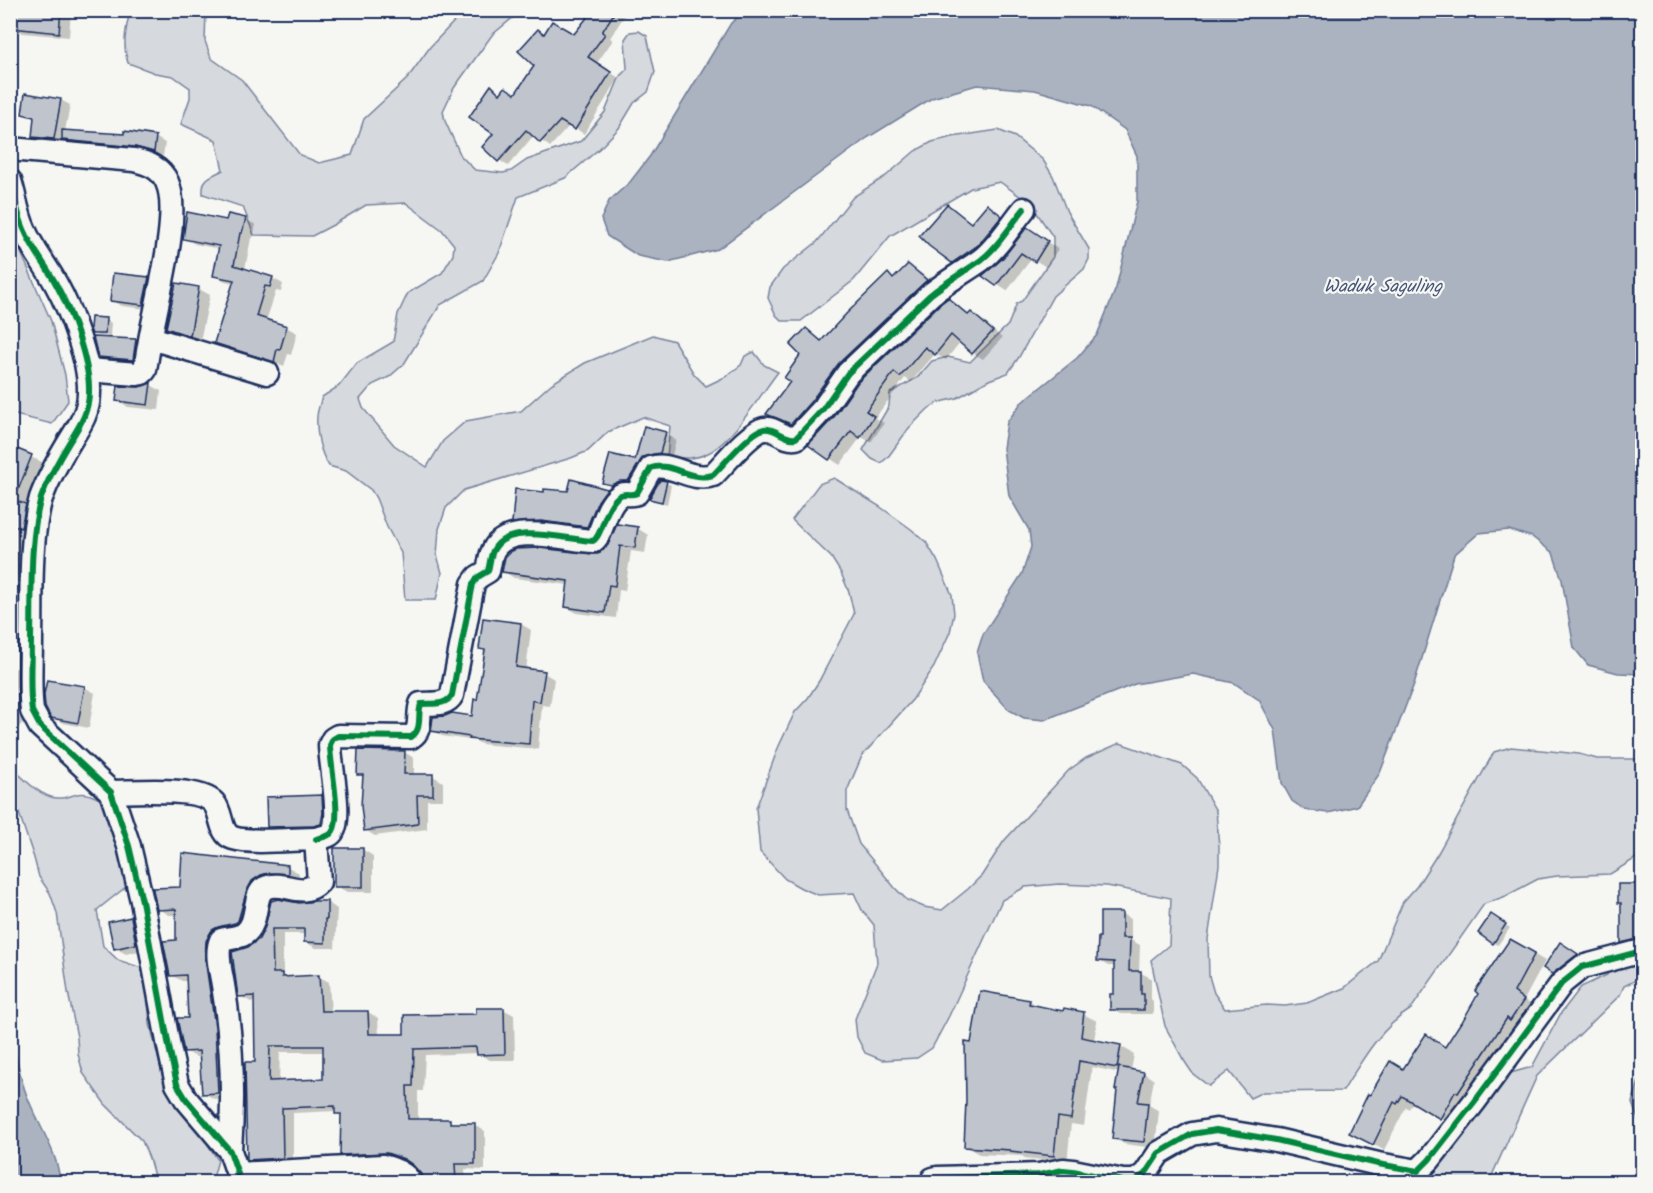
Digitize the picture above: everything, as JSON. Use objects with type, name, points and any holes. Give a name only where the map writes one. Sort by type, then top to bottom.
[{"type":"street","points":[[10,149],[148,163],[166,179],[171,192],[169,243],[145,370],[137,374],[88,370]]},
{"type":"street","points":[[10,181],[22,226],[34,250],[56,283],[67,307],[88,370],[89,391],[88,407],[83,421],[50,477],[37,515],[32,570],[32,711],[40,726],[111,792],[129,846],[142,900],[177,1084],[186,1099],[230,1151]]},
{"type":"street","points":[[111,792],[188,792],[202,796],[214,802],[220,813],[224,831],[235,839],[255,841],[316,839],[327,836],[334,829],[336,816],[330,752],[333,738],[338,736],[411,737],[418,729],[421,704],[444,703],[449,700],[452,695],[473,584],[478,577],[488,572],[495,546],[512,535],[523,534],[593,541],[598,536],[605,514],[619,496],[637,493],[651,468],[664,466],[696,477],[706,477],[713,475],[748,439],[763,429],[787,438],[796,438],[823,409],[848,373],[930,295],[993,249],[1024,209]]},
{"type":"street","points":[[150,338],[267,373]]},
{"type":"street","points":[[316,839],[319,882],[313,888],[302,890],[268,886],[262,890],[258,899],[252,925],[244,934],[221,940],[219,944],[232,1086],[230,1151],[238,1178],[383,1166],[396,1170],[406,1176],[410,1182]]},
{"type":"street","points":[[932,1182],[937,1178],[1039,1174],[1063,1170],[1123,1181],[1135,1181],[1144,1174],[1159,1154],[1192,1134],[1216,1130],[1276,1140],[1378,1164],[1415,1177],[1562,983],[1582,967],[1642,951]]},
{"type":"shaded area","points":[[130,11],[206,11],[205,41],[211,58],[242,80],[300,155],[319,163],[352,155],[364,119],[407,79],[430,47],[464,11],[521,11],[492,35],[454,88],[443,111],[445,121],[461,156],[475,170],[503,173],[511,171],[527,160],[581,141],[605,112],[620,76],[627,69],[625,39],[630,32],[639,31],[647,36],[655,72],[648,92],[634,103],[619,128],[600,148],[565,178],[518,197],[499,253],[483,281],[440,305],[404,364],[389,377],[372,385],[360,399],[363,408],[394,445],[427,467],[443,441],[466,421],[521,411],[551,384],[585,363],[653,335],[674,341],[694,374],[706,386],[725,377],[741,365],[745,356],[754,352],[764,365],[778,372],[727,439],[708,453],[698,457],[667,457],[670,426],[643,417],[608,432],[588,451],[571,458],[464,490],[446,508],[439,529],[437,555],[442,573],[436,600],[405,600],[401,553],[387,527],[376,498],[371,490],[346,471],[329,466],[319,443],[317,415],[322,397],[339,386],[357,363],[393,342],[398,314],[408,293],[442,273],[453,255],[454,245],[442,230],[406,203],[366,205],[312,236],[254,235],[243,207],[203,194],[205,181],[223,170],[216,140],[181,124],[190,98],[190,88],[173,76],[155,73],[128,63],[125,43]]},
{"type":"shaded area","points":[[998,130],[1015,137],[1043,160],[1053,176],[1067,212],[1089,249],[1089,259],[1084,269],[1053,296],[1008,373],[989,380],[957,398],[937,403],[928,409],[909,428],[881,463],[872,459],[863,450],[889,406],[890,393],[917,378],[932,361],[948,357],[970,362],[1008,325],[1017,303],[1022,301],[1053,257],[1053,237],[1031,204],[1000,182],[971,188],[890,236],[854,280],[801,321],[782,321],[776,315],[768,298],[770,287],[783,269],[817,242],[853,197],[886,176],[915,151],[932,142]]},
{"type":"shaded area","points":[[10,219],[20,250],[51,321],[65,375],[68,401],[52,424],[11,414]]},
{"type":"shaded area","points":[[834,478],[879,506],[926,542],[937,560],[952,595],[954,614],[950,632],[934,667],[913,699],[862,756],[847,791],[847,810],[859,844],[907,900],[924,907],[942,910],[982,875],[1004,841],[1069,770],[1086,758],[1120,743],[1182,765],[1197,778],[1216,811],[1219,865],[1208,939],[1209,976],[1214,993],[1225,1009],[1307,1003],[1344,988],[1378,961],[1403,902],[1417,886],[1438,853],[1494,752],[1511,747],[1579,754],[1597,759],[1639,759],[1642,762],[1642,850],[1638,857],[1610,874],[1538,879],[1506,896],[1484,904],[1411,1009],[1381,1035],[1343,1091],[1263,1092],[1250,1098],[1229,1071],[1209,1086],[1193,1074],[1165,1026],[1151,960],[1169,945],[1171,898],[1107,886],[1059,884],[1025,887],[1002,900],[932,1048],[917,1058],[882,1060],[865,1053],[857,1037],[855,1019],[877,963],[874,925],[862,910],[854,893],[818,895],[785,879],[760,852],[756,808],[778,748],[795,712],[819,681],[854,614],[849,592],[831,557],[792,520],[819,484]]},
{"type":"shaded area","points":[[10,765],[39,792],[53,798],[86,794],[105,802],[127,886],[97,910],[103,946],[118,960],[145,969],[150,1024],[160,1066],[167,1082],[218,1160],[212,1182],[153,1182],[154,1176],[142,1141],[105,1104],[83,1073],[78,1054],[57,913],[50,893],[39,877],[18,810],[11,801]]},
{"type":"shaded area","points":[[1642,959],[1642,977],[1624,986],[1620,995],[1537,1076],[1489,1182],[1422,1182],[1417,1156],[1478,1082],[1532,1067],[1561,1013],[1581,987],[1607,975],[1609,969]]},
{"type":"water","name":"Waduk Saguling","points":[[746,10],[1642,11],[1642,674],[1618,673],[1588,665],[1574,648],[1562,580],[1553,553],[1532,537],[1509,530],[1479,533],[1454,555],[1414,684],[1380,773],[1357,806],[1328,813],[1305,810],[1292,801],[1282,783],[1275,730],[1259,700],[1234,683],[1193,674],[1135,684],[1044,720],[1024,718],[1009,710],[983,681],[977,653],[983,634],[1022,574],[1031,547],[1029,530],[1009,496],[1003,448],[1007,422],[1021,403],[1077,358],[1097,335],[1116,288],[1137,201],[1137,156],[1125,130],[1091,106],[1035,90],[977,85],[932,98],[867,138],[718,249],[668,262],[638,256],[607,236],[601,219],[609,201],[630,182],[650,156],[731,23]]},
{"type":"water","points":[[11,1023],[24,1087],[31,1107],[52,1149],[60,1182],[11,1182]]},
{"type":"water","points":[[1642,1072],[1642,1130],[1632,1103]]},
{"type":"building","points":[[13,10],[61,10],[59,33],[12,28]]},
{"type":"building","points":[[593,10],[616,10],[602,32],[605,34],[588,57],[611,72],[575,130],[560,121],[540,143],[526,130],[498,162],[482,147],[493,134],[469,117],[491,85],[500,94],[505,87],[515,94],[534,66],[518,51],[538,29],[544,34],[552,21],[574,34]]},
{"type":"building","points":[[25,93],[61,99],[54,139],[32,137],[34,117],[22,114]]},
{"type":"building","points":[[62,130],[124,134],[124,131],[156,136],[154,152],[135,147],[62,140]]},
{"type":"building","points":[[947,204],[971,223],[987,204],[1002,216],[978,245],[952,263],[919,236]]},
{"type":"building","points":[[187,212],[226,220],[228,214],[246,218],[242,233],[240,233],[234,265],[273,277],[270,287],[265,286],[256,316],[287,326],[274,362],[214,343],[234,280],[213,276],[219,246],[183,239]]},
{"type":"building","points":[[1027,227],[1048,241],[1035,262],[1021,253],[996,286],[982,276],[1003,258]]},
{"type":"building","points":[[908,264],[927,280],[839,363],[791,424],[766,414],[790,382],[784,378],[800,355],[790,345],[806,328],[821,341],[888,273],[893,279]]},
{"type":"building","points":[[113,273],[149,277],[143,305],[110,301]]},
{"type":"building","points":[[176,283],[199,287],[190,336],[166,328]]},
{"type":"building","points":[[948,298],[968,315],[971,312],[993,331],[972,354],[951,335],[935,355],[925,347],[900,377],[894,372],[866,411],[874,416],[860,438],[851,431],[829,460],[808,445],[834,417],[858,382]]},
{"type":"building","points":[[91,317],[106,318],[105,334],[92,334]]},
{"type":"building","points":[[93,337],[136,339],[133,360],[98,357]]},
{"type":"building","points":[[151,383],[148,405],[116,401],[118,386],[139,387]]},
{"type":"building","points":[[644,426],[666,432],[660,453],[643,457],[628,481],[620,481],[611,485],[602,483],[610,454],[635,460]]},
{"type":"building","points":[[10,446],[32,455],[11,508],[10,508]]},
{"type":"building","points":[[571,479],[607,489],[598,501],[587,527],[541,521],[512,523],[515,489],[544,492],[544,489],[568,491]]},
{"type":"building","points":[[660,480],[667,481],[662,502],[649,499]]},
{"type":"building","points":[[15,501],[26,504],[21,528],[10,525]]},
{"type":"building","points":[[617,524],[638,527],[635,548],[620,546],[615,586],[609,585],[605,613],[565,607],[568,581],[502,572],[505,557],[516,549],[539,548],[598,554],[608,545]]},
{"type":"building","points":[[483,618],[521,623],[516,667],[545,671],[540,702],[532,700],[529,744],[469,739],[470,737],[431,731],[433,717],[452,713],[472,716],[474,699],[477,700],[485,650],[479,649]]},
{"type":"building","points":[[47,680],[85,686],[78,723],[51,718],[45,707],[44,694]]},
{"type":"building","points":[[358,750],[405,751],[404,774],[433,774],[433,795],[417,795],[418,824],[364,831],[361,806],[363,775],[357,775]]},
{"type":"building","points":[[322,795],[321,824],[267,827],[266,797]]},
{"type":"building","points":[[334,848],[363,848],[363,887],[334,887]]},
{"type":"building","points":[[182,853],[288,865],[288,874],[268,873],[252,881],[238,921],[212,930],[206,941],[205,958],[215,1027],[218,1093],[202,1094],[199,1051],[184,1052],[177,1018],[188,1018],[186,975],[170,976],[163,941],[176,940],[176,909],[157,910],[153,890],[153,888],[180,887]]},
{"type":"building","points":[[1618,884],[1642,884],[1642,938],[1621,943],[1621,903],[1618,903]]},
{"type":"building","points":[[278,899],[299,903],[327,901],[325,943],[304,942],[304,929],[272,929],[273,973],[282,973],[282,977],[319,975],[321,1011],[368,1011],[369,1034],[404,1034],[404,1015],[476,1014],[476,1008],[504,1008],[505,1054],[477,1055],[476,1047],[414,1049],[413,1086],[407,1086],[408,1119],[450,1119],[450,1123],[475,1123],[475,1164],[455,1164],[456,1182],[423,1182],[421,1174],[413,1165],[387,1153],[340,1155],[341,1114],[335,1114],[335,1106],[282,1108],[283,1158],[247,1160],[245,1062],[255,1062],[254,996],[238,997],[232,952],[248,947],[259,939],[265,927],[271,901]],"holes":[[[270,1046],[323,1046],[323,1079],[269,1081]]]},
{"type":"building","points":[[1100,912],[1122,912],[1122,938],[1130,938],[1129,971],[1141,971],[1144,1010],[1110,1010],[1110,994],[1114,994],[1114,962],[1097,961]]},
{"type":"building","points":[[1491,914],[1506,924],[1493,944],[1478,933]]},
{"type":"building","points":[[131,917],[136,944],[114,949],[108,922]]},
{"type":"building","points":[[1510,939],[1535,953],[1514,992],[1524,1000],[1510,1021],[1507,1018],[1458,1093],[1455,1092],[1440,1119],[1402,1096],[1397,1104],[1394,1102],[1373,1145],[1349,1133],[1368,1094],[1370,1095],[1390,1061],[1403,1069],[1426,1034],[1445,1047],[1478,994],[1475,991]]},
{"type":"building","points":[[1560,942],[1578,954],[1552,974],[1543,968]]},
{"type":"building","points":[[980,991],[1030,1000],[1029,1004],[1063,1011],[1064,1008],[1084,1012],[1081,1037],[1121,1045],[1117,1068],[1079,1061],[1071,1119],[1058,1117],[1054,1156],[964,1147],[965,1042],[971,1043]]},
{"type":"building","points":[[1119,1067],[1144,1072],[1138,1102],[1148,1103],[1144,1142],[1112,1139]]},
{"type":"cycle path","points":[[10,181],[27,236],[68,308],[83,351],[89,399],[80,424],[50,476],[37,514],[32,568],[30,684],[32,711],[40,726],[111,792],[129,846],[142,901],[177,1084],[186,1099],[230,1151],[238,1174],[237,1182]]},
{"type":"cycle path","points":[[316,839],[330,834],[335,824],[336,802],[330,745],[333,739],[338,736],[411,737],[417,730],[421,704],[446,701],[452,695],[473,584],[478,577],[488,571],[493,551],[502,541],[512,536],[525,534],[593,541],[614,501],[621,495],[637,493],[651,468],[666,467],[696,476],[713,475],[758,431],[768,429],[787,437],[796,438],[823,409],[848,373],[930,295],[987,255],[1024,209]]},
{"type":"cycle path","points":[[932,1182],[937,1178],[1039,1175],[1063,1170],[1123,1181],[1135,1181],[1145,1174],[1159,1153],[1192,1134],[1216,1130],[1276,1140],[1418,1171],[1475,1101],[1562,983],[1582,967],[1642,951]]}]
